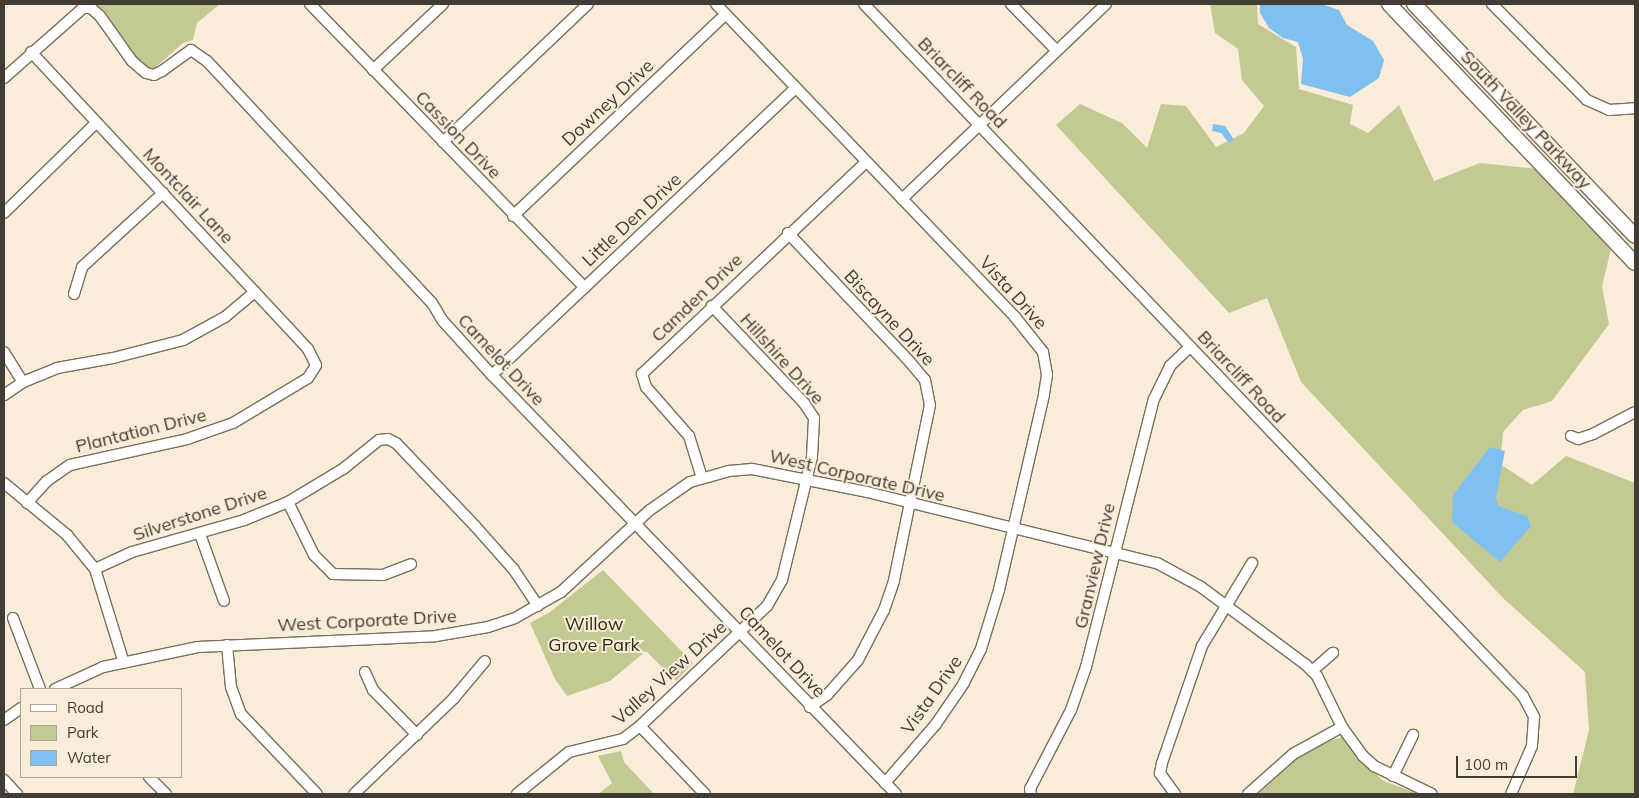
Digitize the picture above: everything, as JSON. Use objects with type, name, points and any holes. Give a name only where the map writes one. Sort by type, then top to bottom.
[{"type":"main road","name":"South Valley Parkway","points":[[1389,4],[1635,263]]},
{"type":"main road","name":"South Valley Parkway","points":[[1412,4],[1635,236]]},
{"type":"street","name":"Cassion Drive","points":[[310,4],[513,216],[585,288]]},
{"type":"street","points":[[373,70],[443,4]]},
{"type":"street","points":[[443,142],[588,4]]},
{"type":"street","name":"Vista Drive","points":[[716,4],[1015,317],[1043,352],[1047,375],[1044,395],[1011,529],[999,590],[975,662],[936,724],[885,783]]},
{"type":"street","name":"Briarcliff Road","points":[[864,4],[1523,696],[1534,717],[1532,746],[1512,794]]},
{"type":"street","points":[[1011,4],[1056,50]]},
{"type":"street","points":[[902,199],[978,124],[1106,4]]},
{"type":"street","points":[[1399,15],[1412,4]]},
{"type":"street","points":[[1492,4],[1587,100],[1609,110],[1635,108]]},
{"type":"street","name":"Camelot Drive","points":[[31,52],[83,8],[91,8],[100,16],[132,61],[146,73],[154,75],[192,50],[207,61],[432,303],[443,321],[492,376],[636,523],[694,586],[741,630],[810,707],[896,794]]},
{"type":"street","name":"Downey Drive","points":[[513,216],[725,14]]},
{"type":"street","points":[[4,78],[31,52]]},
{"type":"street","name":"Montclair Lane","points":[[31,52],[308,349],[316,365]]},
{"type":"street","name":"Little Den Drive","points":[[492,376],[795,88]]},
{"type":"street","points":[[4,213],[96,123]]},
{"type":"street","name":"Camden Drive","points":[[702,478],[689,436],[646,387],[642,374],[788,233],[866,162]]},
{"type":"street","points":[[74,294],[82,267],[163,193]]},
{"type":"street","name":"Biscayne Drive","points":[[788,233],[925,380],[930,405],[894,581],[878,625],[845,677],[810,707]]},
{"type":"street","points":[[4,395],[23,382],[57,368],[172,344],[207,329],[255,292]]},
{"type":"street","name":"Hillshire Drive","points":[[712,306],[804,403],[814,418],[815,443],[805,479],[796,533],[782,580],[767,606],[741,630]]},
{"type":"street","name":"Granview Drive","points":[[1030,794],[1030,789],[1071,710],[1086,667],[1154,399],[1170,366],[1190,347]]},
{"type":"street","points":[[4,352],[23,382]]},
{"type":"street","name":"Plantation Drive","points":[[27,503],[47,481],[70,465],[187,439],[233,423],[302,383],[316,365]]},
{"type":"street","points":[[1572,436],[1578,439],[1593,434],[1635,412]]},
{"type":"street","name":"Silverstone Drive","points":[[95,569],[132,552],[200,534],[288,502],[337,474],[379,440],[388,439],[396,443],[475,526],[514,570],[538,606]]},
{"type":"street","name":"West Corporate Drive","points":[[57,688],[86,674],[124,662],[170,652],[227,645],[460,634],[515,618],[538,606],[574,581],[636,523],[672,494],[702,478],[752,469],[909,503],[1157,563],[1226,604],[1312,671],[1342,727],[1363,756],[1393,776],[1432,794]]},
{"type":"street","points":[[4,483],[67,535],[95,569],[124,662]]},
{"type":"street","points":[[288,502],[314,555],[333,574],[384,575],[411,564]]},
{"type":"street","points":[[200,534],[224,601]]},
{"type":"street","points":[[1175,794],[1160,773],[1202,646],[1252,564]]},
{"type":"street","points":[[14,618],[40,688]]},
{"type":"street","name":"Valley View Drive","points":[[517,794],[568,752],[623,739],[640,726],[741,630]]},
{"type":"street","points":[[227,645],[231,687],[241,714],[317,794]]},
{"type":"street","points":[[1312,671],[1333,653]]},
{"type":"street","points":[[354,794],[454,698],[485,661]]},
{"type":"street","points":[[365,672],[373,690],[417,735]]},
{"type":"street","points":[[4,720],[20,709]]},
{"type":"street","points":[[640,726],[705,794]]},
{"type":"street","points":[[1248,794],[1293,754],[1342,727]]},
{"type":"street","points":[[1393,776],[1413,735]]},
{"type":"street","points":[[150,778],[166,794]]},
{"type":"street","points":[[4,780],[17,794]]},
{"type":"green space","points":[[220,4],[197,23],[193,40],[183,43],[151,71],[139,64],[93,5]]},
{"type":"green space","points":[[1210,4],[1257,4],[1258,24],[1296,47],[1299,89],[1353,105],[1350,124],[1368,133],[1399,105],[1434,181],[1480,163],[1539,169],[1593,226],[1611,249],[1602,286],[1609,324],[1552,401],[1523,410],[1503,432],[1500,464],[1532,485],[1566,456],[1635,483],[1635,794],[1573,794],[1589,730],[1585,672],[1504,599],[1301,382],[1267,298],[1229,313],[1056,125],[1080,104],[1122,123],[1147,148],[1161,104],[1186,106],[1216,147],[1244,133],[1264,106],[1242,80],[1238,49],[1215,33]]},
{"type":"green space","name":"Willow Grove Park","points":[[603,570],[693,663],[676,681],[646,651],[610,681],[567,696],[555,679],[530,623],[550,612]]},
{"type":"green space","points":[[1343,737],[1362,763],[1384,781],[1418,794],[1258,794],[1302,754],[1324,742]]},
{"type":"green space","points":[[621,751],[624,762],[654,794],[598,794],[612,783],[598,756]]},
{"type":"water","points":[[1260,4],[1321,4],[1339,10],[1347,25],[1373,41],[1384,60],[1379,78],[1350,97],[1301,84],[1303,59],[1298,42],[1283,38],[1269,28],[1260,13]]},
{"type":"water","points":[[1213,124],[1225,126],[1234,140],[1229,143],[1221,133],[1212,131]]},
{"type":"water","points":[[1490,447],[1505,451],[1496,497],[1498,506],[1527,516],[1531,526],[1500,562],[1452,522],[1453,495]]}]
